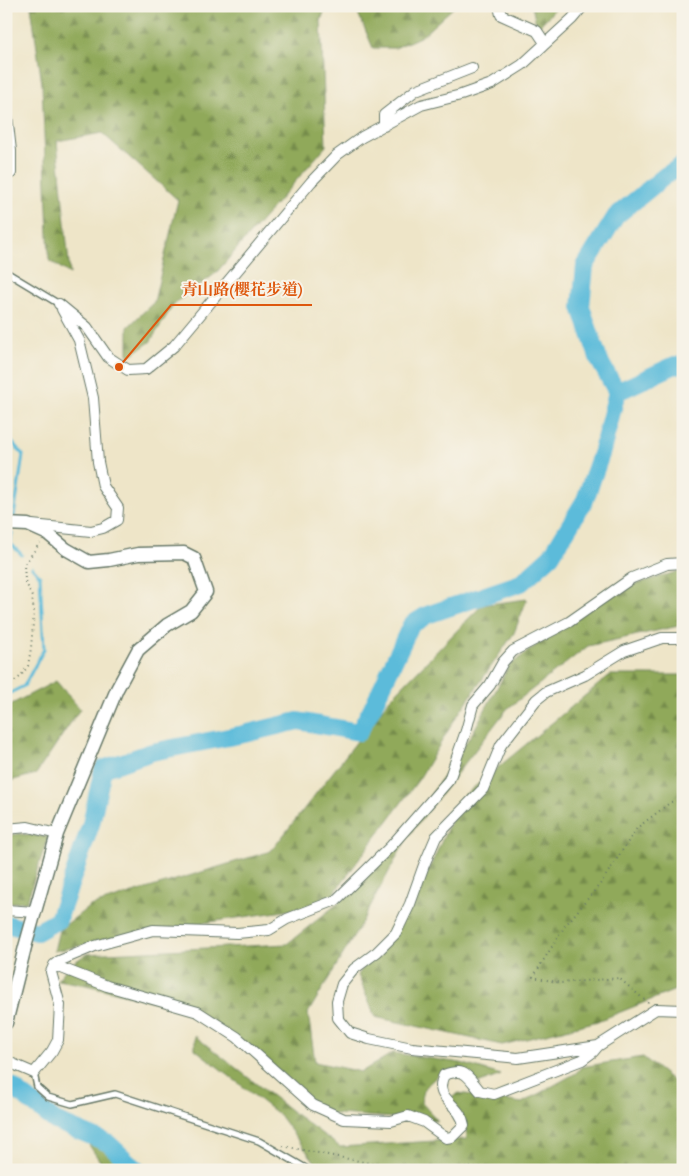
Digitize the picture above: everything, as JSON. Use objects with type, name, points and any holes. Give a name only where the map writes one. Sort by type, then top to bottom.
[{"type":"street","points":[[499,6],[501,15],[537,31],[546,42]]},
{"type":"street","points":[[58,304],[88,327],[108,357],[128,370],[146,369],[174,346],[311,182],[337,155],[362,137],[422,106],[462,96],[492,84],[522,65],[572,19],[583,6]]},
{"type":"street","points":[[384,126],[384,115],[416,90],[472,68]]},
{"type":"street","points":[[6,106],[11,151],[11,173],[6,175]]},
{"type":"street","points":[[6,524],[91,531],[103,528],[117,520],[118,508],[103,486],[98,462],[92,398],[79,340],[58,304]]},
{"type":"street","points":[[6,1023],[57,834],[116,689],[138,650],[167,626],[191,610],[206,592],[194,558],[184,552],[138,554],[89,562],[66,549],[48,534],[28,525]]},
{"type":"street","points":[[6,1061],[34,1073],[52,1052],[58,1040],[60,1005],[51,972],[54,965],[59,961],[95,946],[153,930],[237,934],[269,930],[288,919],[336,900],[391,846],[449,780],[473,705],[490,685],[503,662],[513,652],[568,622],[632,578],[667,564],[683,563]]},
{"type":"street","points":[[598,1046],[518,1058],[412,1048],[369,1039],[350,1032],[338,1018],[337,1001],[342,984],[354,969],[377,952],[396,933],[410,904],[436,837],[483,789],[501,745],[536,700],[546,692],[585,675],[624,651],[662,638],[683,638]]},
{"type":"street","points":[[6,829],[28,828],[57,834]]},
{"type":"street","points":[[6,910],[34,914]]},
{"type":"street","points":[[54,965],[107,986],[198,1012],[237,1037],[314,1105],[344,1119],[392,1122],[408,1116],[424,1122],[446,1138],[452,1137],[464,1125],[462,1115],[441,1092],[440,1084],[444,1075],[455,1071],[464,1072],[480,1091],[494,1094],[582,1060],[598,1046],[656,1009],[683,1010]]},
{"type":"lane","points":[[6,272],[58,304]]},
{"type":"lane","points":[[34,1073],[37,1086],[48,1097],[72,1104],[115,1094],[258,1141],[309,1170]]},
{"type":"path","points":[[6,685],[11,684],[20,677],[28,666],[34,611],[32,597],[25,580],[24,565],[48,534]]},
{"type":"path","points":[[656,1009],[618,978],[561,983],[533,977],[565,926],[601,883],[637,828],[671,802],[683,800]]},
{"type":"path","points":[[278,1144],[404,1170]]},
{"type":"path","points":[[435,1170],[495,1166],[516,1170]]},
{"type":"green space","points":[[31,6],[326,6],[321,21],[326,146],[216,273],[174,304],[150,342],[128,357],[128,327],[154,302],[178,200],[102,133],[57,141],[70,274],[49,260],[42,84]]},
{"type":"green space","points":[[355,6],[455,6],[422,36],[395,48],[373,48]]},
{"type":"green space","points":[[532,6],[558,6],[537,28]]},
{"type":"green space","points":[[683,570],[683,625],[588,646],[507,709],[407,838],[357,931],[308,1013],[315,1062],[361,1072],[393,1053],[461,1063],[501,1075],[480,1083],[443,1071],[425,1087],[421,1102],[438,1121],[325,1113],[254,1049],[185,1007],[57,980],[68,967],[86,954],[287,944],[342,900],[397,845],[473,732],[509,666],[605,593]]},
{"type":"green space","points":[[527,599],[514,633],[455,719],[419,779],[325,905],[196,924],[54,951],[59,930],[90,906],[271,851],[390,699],[482,605]]},
{"type":"green space","points":[[610,675],[683,675],[683,987],[598,1021],[502,1045],[375,1017],[358,975],[426,876],[461,798]]},
{"type":"green space","points":[[56,681],[80,709],[36,774],[6,782],[6,707]]},
{"type":"green space","points":[[19,834],[48,837],[27,901],[6,903],[6,836]]},
{"type":"green space","points":[[195,1036],[340,1147],[467,1139],[465,1120],[448,1100],[459,1093],[522,1103],[576,1073],[581,1067],[643,1057],[683,1089],[683,1170],[471,1170],[463,1168],[462,1170],[321,1170],[279,1115],[195,1049]]},
{"type":"green space","points":[[97,1137],[131,1170],[106,1170],[87,1142]]},
{"type":"waterway","points":[[6,924],[37,932],[58,920],[91,824],[103,769],[152,752],[244,734],[298,721],[359,732],[411,625],[427,615],[521,583],[551,556],[585,500],[602,451],[617,392],[599,360],[581,307],[585,266],[616,216],[665,176],[683,165]]},
{"type":"waterway","points":[[617,392],[675,365],[683,366]]},
{"type":"waterway","points":[[6,435],[23,455],[14,516]]},
{"type":"waterway","points":[[12,533],[10,543],[22,555]]},
{"type":"waterway","points":[[6,695],[24,686],[44,649],[40,576],[32,567]]},
{"type":"waterway","points":[[6,1087],[11,1086],[55,1121],[108,1143],[137,1170]]},
{"type":"place","name":"青山路(櫻花步道)","points":[[119,367]]}]
